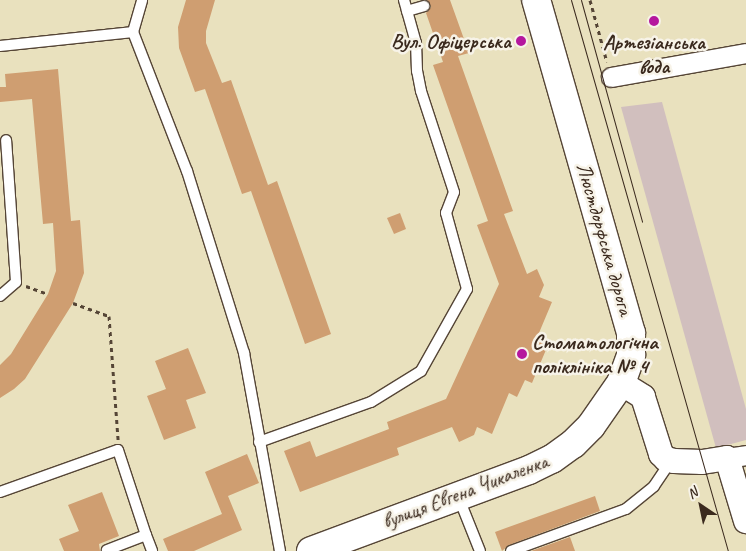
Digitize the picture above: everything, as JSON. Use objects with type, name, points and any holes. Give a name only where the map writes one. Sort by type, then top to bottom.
[{"type":"main road","name":"Люстдорфська дорога","points":[[536,0],[631,334],[631,355],[621,383]]},
{"type":"main road","name":"вулиця Євгена Чикаленка","points":[[311,551],[529,470],[552,459],[573,444],[591,426],[608,406],[621,383]]},
{"type":"street","points":[[611,77],[746,53]]},
{"type":"street","points":[[621,383],[643,397],[661,454],[671,460],[702,462],[736,457],[746,521]]},
{"type":"lane","points":[[142,0],[133,32],[187,171],[244,353],[280,551]]},
{"type":"lane","points":[[259,442],[371,402],[421,371],[467,289],[446,213],[454,192],[421,91],[417,71],[416,43],[404,0]]},
{"type":"lane","points":[[407,12],[424,6]]},
{"type":"lane","points":[[0,46],[133,32]]},
{"type":"lane","points":[[0,296],[16,282],[6,140]]},
{"type":"lane","points":[[0,492],[118,450],[152,551]]},
{"type":"lane","points":[[511,551],[626,509],[654,486],[671,460]]},
{"type":"lane","points":[[458,495],[480,551]]},
{"type":"lane","points":[[107,550],[146,535]]},
{"type":"path","points":[[590,0],[611,77]]},
{"type":"path","points":[[16,282],[48,294]]},
{"type":"path","points":[[73,303],[109,316],[118,450]]},
{"type":"shaded area","points":[[662,102],[746,409],[746,440],[716,448],[621,107]]},
{"type":"building","points":[[186,0],[215,0],[206,31],[206,43],[222,83],[231,80],[268,185],[277,181],[331,334],[305,344],[251,191],[242,194],[205,89],[195,92],[179,48],[178,27]]},
{"type":"building","points":[[427,0],[450,0],[469,53],[458,56],[513,211],[504,214],[527,274],[537,269],[544,285],[539,297],[552,302],[536,340],[548,345],[532,383],[525,380],[517,397],[509,393],[492,434],[477,427],[474,435],[459,442],[452,427],[397,448],[399,455],[300,492],[284,451],[310,441],[316,457],[389,429],[387,422],[446,399],[499,284],[477,225],[488,221],[433,65],[443,62],[426,13],[431,7]]},
{"type":"building","points":[[58,69],[71,221],[80,220],[84,273],[73,303],[25,379],[0,398],[0,365],[11,354],[48,294],[56,271],[53,223],[43,224],[32,99],[0,102],[0,87],[6,87],[5,74]]},
{"type":"building","points":[[400,213],[406,229],[394,234],[387,218]]},
{"type":"building","points":[[188,348],[206,393],[186,400],[196,428],[164,440],[147,396],[166,389],[155,361]]},
{"type":"building","points":[[247,454],[259,483],[228,496],[242,530],[194,551],[168,551],[163,539],[222,514],[205,472]]},
{"type":"building","points":[[102,492],[119,536],[99,544],[100,551],[64,551],[59,539],[79,531],[68,505]]},
{"type":"building","points":[[595,496],[600,511],[509,545],[502,551],[495,532]]},
{"type":"building","points":[[570,537],[575,551],[531,551]]},
{"type":"tram line","points":[[571,0],[728,551]]},
{"type":"tram line","points":[[581,0],[642,222]]},
{"type":"place","name":"Артезіанська вода","points":[[654,21]]},
{"type":"place","name":"Вул. Офіцерська","points":[[521,41]]},
{"type":"place","name":"Стоматологічна поліклініка № 4","points":[[522,354]]}]
